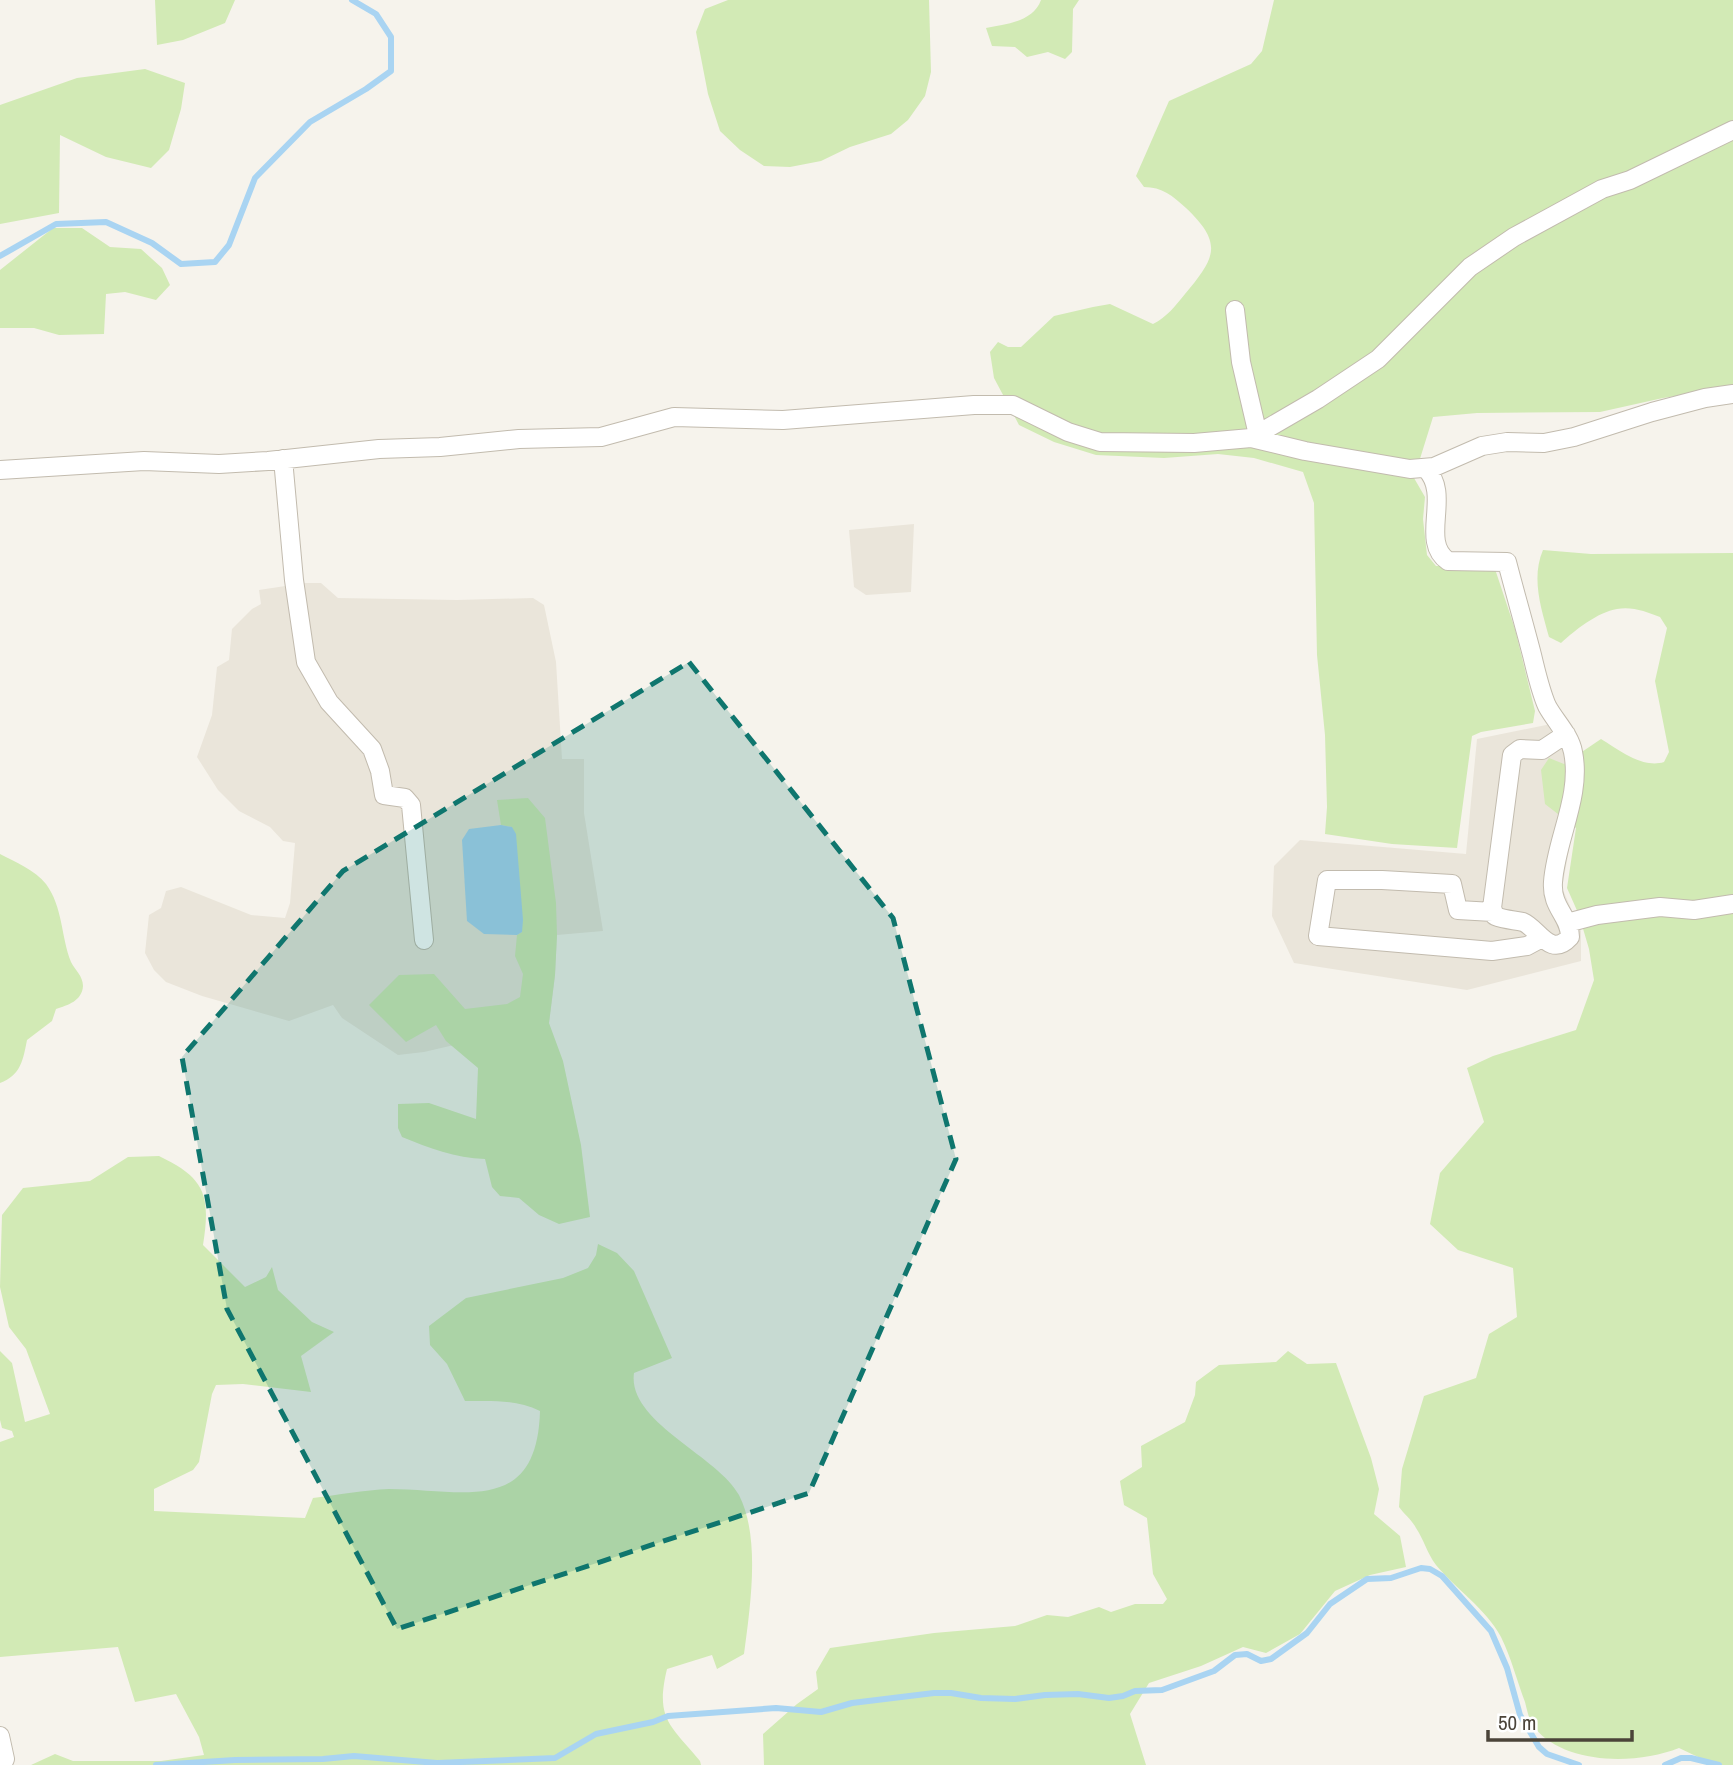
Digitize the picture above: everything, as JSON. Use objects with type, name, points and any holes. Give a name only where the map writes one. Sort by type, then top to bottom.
[{"type":"street","points":[[1254,436],[1318,399],[1378,359],[1469,267],[1514,237],[1602,189],[1630,180],[1733,130]]},
{"type":"street","points":[[1235,310],[1254,436]]},
{"type":"street","points":[[0,470],[130,462],[219,464],[519,439],[601,438],[687,416],[783,420],[974,405],[1013,405],[1068,432],[1100,442],[1194,443],[1254,436],[1305,451],[1410,469],[1426,469],[1482,446],[1507,442],[1544,443],[1574,438],[1652,412],[1705,398],[1733,394]]},
{"type":"street","points":[[282,459],[306,662],[329,702],[372,749],[380,771],[384,795],[405,798],[411,805],[424,940]]},
{"type":"street","points":[[1426,469],[1433,477],[1438,495],[1435,524],[1440,556],[1448,561],[1507,562],[1547,705],[1566,734],[1573,748],[1575,769],[1572,797],[1552,886],[1555,905],[1570,929],[1570,936],[1567,941],[1556,944],[1540,939],[1532,928],[1522,922],[1509,922],[1495,916],[1492,908],[1512,755],[1520,749],[1542,750],[1566,734]]},
{"type":"street","points":[[1493,912],[1458,910],[1452,884],[1327,880],[1318,936],[1492,951],[1527,946],[1540,939]]},
{"type":"street","points":[[1567,923],[1597,915],[1660,907],[1694,910],[1733,904]]},
{"type":"street","points":[[0,1736],[4,1751],[2,1765]]},
{"type":"highlighted area","points":[[689,662],[893,918],[956,1159],[809,1493],[397,1629],[227,1309],[182,1057],[343,871]]},
{"type":"shaded area","points":[[914,524],[911,592],[866,595],[854,587],[849,530]]},
{"type":"shaded area","points":[[321,583],[338,598],[533,598],[544,605],[556,662],[562,759],[584,759],[584,813],[603,931],[557,935],[549,1023],[424,1052],[398,1055],[342,1018],[333,1005],[289,1021],[202,996],[166,982],[154,970],[145,953],[149,915],[161,908],[166,891],[181,887],[251,915],[285,918],[290,903],[295,843],[283,841],[270,827],[239,811],[218,790],[197,757],[212,715],[217,667],[229,660],[232,629],[261,604],[259,590]]},
{"type":"shaded area","points":[[1566,721],[1582,778],[1562,888],[1581,931],[1581,961],[1467,990],[1294,963],[1272,916],[1274,866],[1300,840],[1466,854],[1477,739]]},
{"type":"green space","points":[[155,0],[235,0],[225,23],[183,40],[157,45]]},
{"type":"green space","points":[[728,0],[929,0],[931,72],[925,96],[908,120],[891,134],[850,147],[821,161],[790,167],[764,166],[740,150],[720,131],[708,94],[696,32],[705,9]]},
{"type":"green space","points":[[1041,0],[1079,0],[1073,9],[1072,52],[1065,59],[1048,52],[1027,57],[1015,47],[992,46],[986,28],[1025,17],[1032,13]]},
{"type":"green space","points":[[1274,0],[1733,0],[1733,387],[1663,398],[1600,412],[1477,413],[1433,417],[1414,478],[1425,497],[1423,519],[1427,555],[1436,566],[1494,566],[1515,629],[1535,711],[1533,723],[1472,736],[1457,848],[1392,844],[1325,834],[1325,735],[1317,655],[1314,503],[1303,472],[1254,458],[1218,454],[1164,458],[1096,455],[1054,442],[1019,425],[994,378],[990,352],[998,342],[1008,347],[1021,347],[1054,316],[1110,304],[1153,324],[1170,311],[1195,281],[1209,260],[1211,251],[1206,232],[1176,200],[1162,190],[1144,187],[1136,176],[1169,101],[1251,64],[1262,51]]},
{"type":"green space","points":[[145,69],[185,83],[181,109],[169,150],[151,168],[106,157],[60,135],[59,213],[0,224],[0,105],[77,78]]},
{"type":"green space","points":[[53,228],[82,228],[110,247],[141,249],[162,268],[170,285],[156,300],[125,292],[106,294],[104,334],[59,335],[34,328],[0,328],[0,270]]},
{"type":"green space","points":[[1543,550],[1591,554],[1733,553],[1733,1765],[1715,1765],[1679,1748],[1642,1757],[1602,1758],[1563,1749],[1547,1740],[1531,1721],[1508,1653],[1495,1627],[1436,1565],[1414,1525],[1399,1507],[1402,1469],[1424,1396],[1476,1378],[1489,1334],[1517,1317],[1513,1268],[1458,1250],[1430,1224],[1440,1173],[1484,1122],[1467,1068],[1493,1056],[1576,1030],[1594,980],[1589,949],[1579,915],[1567,888],[1576,828],[1545,804],[1541,770],[1549,758],[1564,764],[1601,739],[1647,763],[1664,762],[1669,752],[1655,681],[1667,628],[1660,617],[1623,608],[1595,618],[1561,643],[1549,637],[1540,604],[1538,582],[1539,561]]},
{"type":"green space","points":[[528,798],[545,818],[556,903],[557,935],[549,1023],[563,1061],[581,1145],[590,1217],[559,1224],[539,1215],[519,1198],[500,1196],[492,1187],[485,1159],[432,1149],[402,1137],[398,1128],[398,1104],[429,1103],[476,1119],[478,1068],[446,1041],[436,1025],[406,1042],[369,1005],[399,975],[434,974],[465,1009],[507,1004],[520,997],[523,974],[515,956],[517,935],[522,932],[512,827],[501,825],[497,800]]},
{"type":"green space","points":[[0,854],[31,870],[52,893],[71,962],[83,986],[77,999],[56,1009],[52,1021],[27,1040],[17,1071],[0,1083]]},
{"type":"green space","points":[[159,1156],[186,1172],[201,1190],[206,1213],[203,1245],[245,1287],[266,1277],[272,1267],[278,1290],[312,1322],[334,1332],[301,1356],[311,1392],[243,1384],[216,1385],[199,1462],[193,1470],[154,1489],[154,1511],[305,1518],[313,1498],[389,1489],[468,1492],[491,1490],[510,1482],[525,1468],[536,1445],[540,1411],[513,1403],[465,1401],[447,1364],[430,1345],[429,1326],[466,1298],[563,1278],[588,1268],[596,1255],[598,1244],[617,1253],[634,1271],[672,1358],[634,1373],[636,1391],[644,1407],[659,1423],[728,1481],[739,1495],[750,1532],[752,1573],[744,1654],[717,1669],[712,1655],[667,1669],[664,1711],[673,1729],[701,1765],[31,1765],[55,1754],[73,1761],[161,1761],[204,1755],[199,1737],[176,1694],[135,1702],[118,1647],[0,1657],[0,1442],[14,1437],[12,1431],[2,1428],[0,1420],[0,1351],[12,1363],[25,1422],[50,1414],[26,1349],[9,1327],[0,1287],[2,1215],[23,1188],[90,1181],[128,1157]]},
{"type":"green space","points":[[1288,1351],[1307,1364],[1336,1363],[1371,1458],[1379,1489],[1374,1514],[1400,1536],[1406,1567],[1370,1575],[1335,1591],[1300,1634],[1266,1653],[1243,1647],[1201,1666],[1149,1683],[1130,1714],[1146,1765],[764,1765],[763,1734],[818,1689],[816,1672],[830,1648],[934,1633],[1015,1626],[1047,1615],[1068,1617],[1099,1607],[1111,1612],[1135,1604],[1163,1604],[1167,1599],[1153,1574],[1147,1518],[1124,1505],[1120,1481],[1142,1467],[1141,1446],[1185,1422],[1195,1395],[1196,1382],[1219,1365],[1276,1362]]},
{"type":"water","points":[[501,825],[512,827],[516,834],[523,920],[522,932],[517,935],[484,934],[467,921],[462,840],[469,829]]},
{"type":"waterway","points":[[0,256],[56,224],[106,222],[152,243],[181,264],[215,262],[229,245],[255,178],[310,122],[391,71],[391,37],[376,14],[352,0]]},
{"type":"waterway","points":[[156,1765],[354,1756],[437,1763],[555,1758],[596,1734],[653,1722],[668,1716],[776,1708],[821,1712],[852,1703],[934,1693],[1015,1699],[1078,1694],[1109,1698],[1135,1691],[1162,1690],[1214,1671],[1235,1655],[1247,1654],[1261,1661],[1271,1659],[1307,1633],[1330,1604],[1367,1579],[1391,1578],[1421,1568],[1430,1569],[1442,1576],[1491,1631],[1507,1668],[1520,1715],[1539,1747],[1547,1754],[1579,1765]]},
{"type":"waterway","points":[[1665,1765],[1681,1758],[1719,1765]]}]
